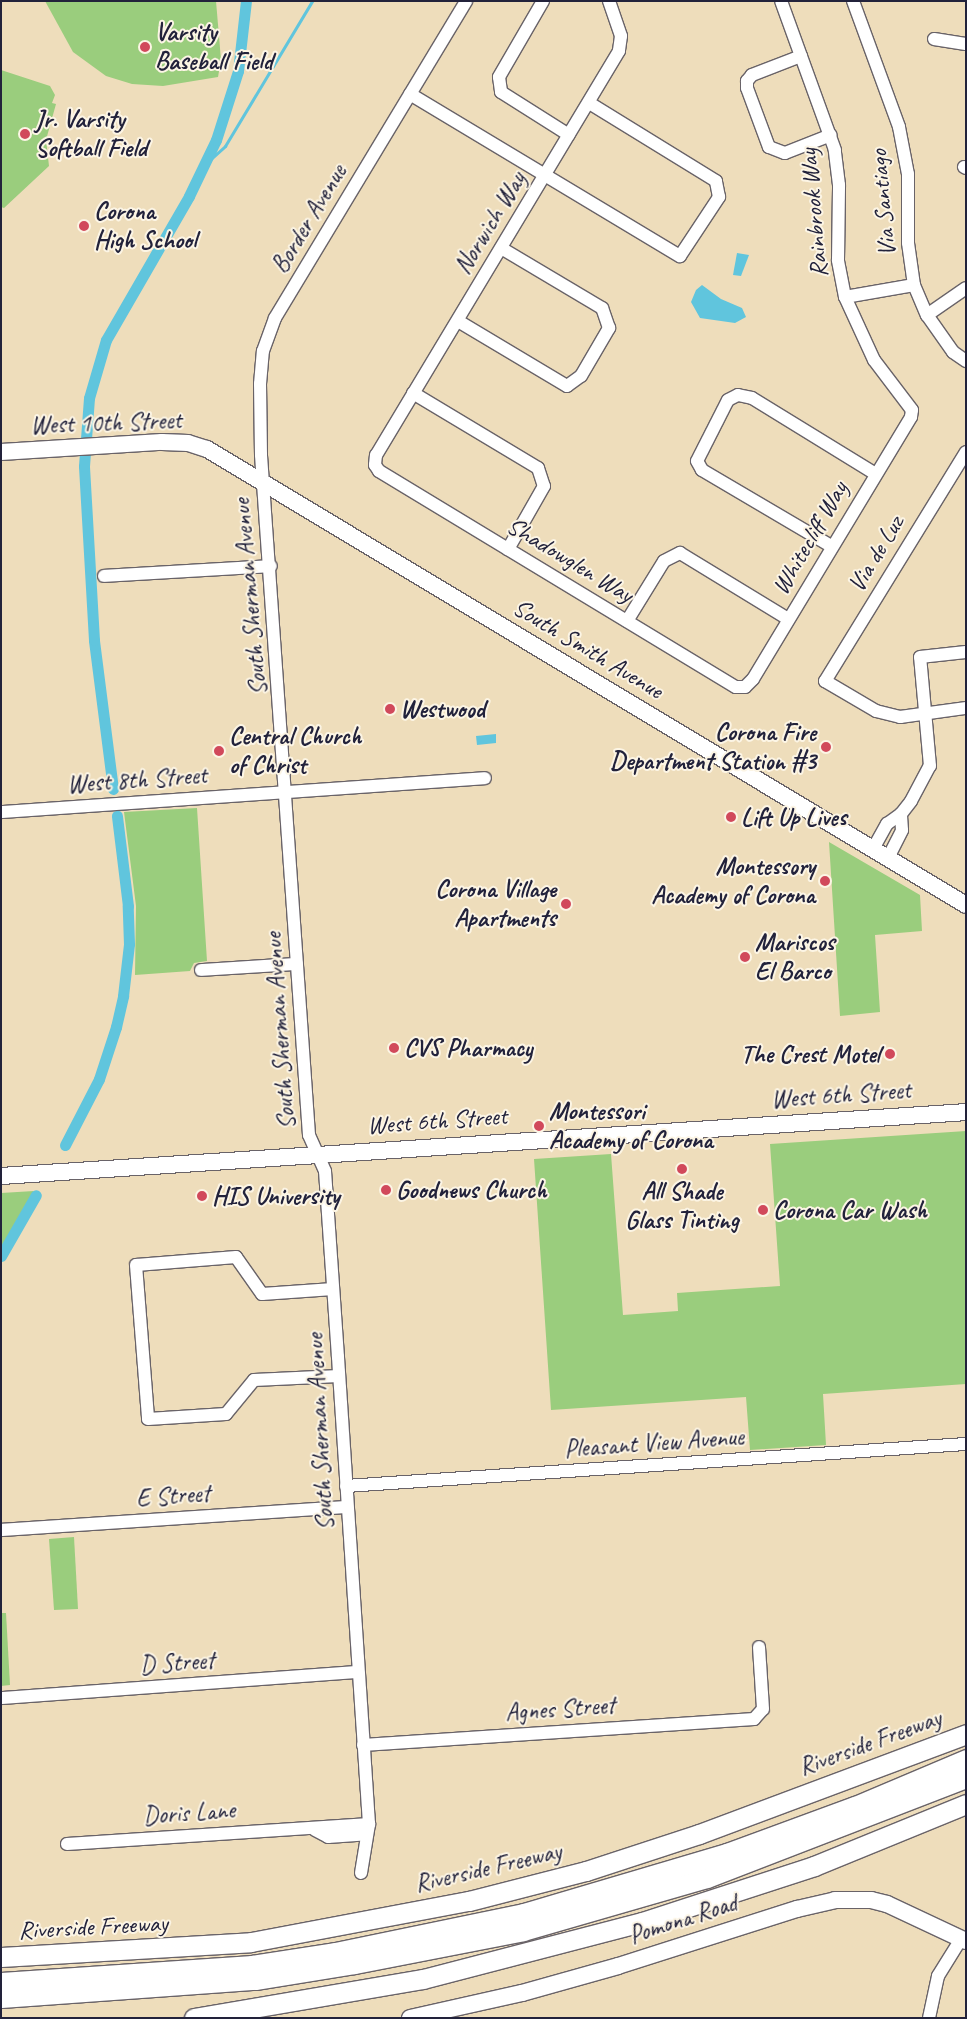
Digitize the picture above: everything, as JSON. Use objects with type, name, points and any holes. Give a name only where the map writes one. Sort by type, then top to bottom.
[{"type":"highway","name":"Riverside Freeway","points":[[1,1957],[251,1942],[469,1901],[586,1871],[699,1834],[966,1734]]},
{"type":"highway","points":[[1,1982],[252,1965],[336,1952],[524,1913],[727,1853],[855,1806],[966,1759]]},
{"type":"highway","points":[[1,1998],[255,1980],[354,1964],[523,1931],[707,1878],[966,1778]]},
{"type":"highway","points":[[279,2018],[642,1922],[814,1866],[966,1804]]},
{"type":"highway","points":[[194,2018],[423,1979]]},
{"type":"main road","name":"West 10th Street","points":[[1,452],[93,446],[188,443],[207,450],[263,482]]},
{"type":"main road","name":"South Smith Avenue","points":[[263,482],[966,904]]},
{"type":"main road","name":"West 6th Street","points":[[1,1176],[64,1173],[317,1153],[966,1112]]},
{"type":"main road","name":"Pomona Road","points":[[410,2018],[531,1990],[796,1908],[836,1900],[871,1900],[887,1904],[963,1940]]},
{"type":"street","name":"Border Avenue","points":[[263,482],[260,384],[263,351],[275,318],[466,1]]},
{"type":"street","points":[[543,1],[499,78],[501,92],[569,135]]},
{"type":"street","name":"Norwich Way","points":[[375,465],[376,455],[589,103],[623,43],[609,1]]},
{"type":"street","name":"Rainbrook Way","points":[[781,1],[831,135],[838,164],[838,260],[845,297],[874,360],[912,410]]},
{"type":"street","name":"Via Santiago","points":[[853,1],[899,127],[908,174],[908,243],[914,285],[927,315],[954,352],[966,361]]},
{"type":"street","points":[[934,39],[966,44]]},
{"type":"street","points":[[801,56],[752,75],[747,81],[746,88],[768,147],[785,153],[831,135]]},
{"type":"street","points":[[410,94],[680,256],[719,197],[716,181],[589,103]]},
{"type":"street","points":[[458,321],[567,386],[586,368],[609,328],[602,308],[501,248]]},
{"type":"street","points":[[845,297],[914,285]]},
{"type":"street","points":[[927,315],[966,288]]},
{"type":"street","points":[[413,393],[538,468],[544,486],[508,549]]},
{"type":"street","points":[[831,546],[702,470],[697,461],[728,400],[738,395],[752,398],[874,473]]},
{"type":"street","name":"Whitecliff Way","points":[[745,687],[788,620],[874,473],[911,417],[912,410]]},
{"type":"street","name":"Via de Luz","points":[[925,713],[900,717],[876,711],[826,681],[966,452]]},
{"type":"street","name":"Shadowglen Way","points":[[375,465],[379,471],[736,687],[745,687]]},
{"type":"street","name":"South Sherman Avenue","points":[[263,482],[271,566],[309,1135],[325,1171],[346,1486],[356,1672],[368,1829],[361,1874]]},
{"type":"street","points":[[627,621],[664,561],[680,554],[788,620]]},
{"type":"street","points":[[104,576],[271,566]]},
{"type":"street","points":[[873,849],[886,824],[901,814],[930,766],[920,657],[966,652]]},
{"type":"street","points":[[925,713],[966,708]]},
{"type":"street","name":"West 8th Street","points":[[1,812],[485,778]]},
{"type":"street","points":[[888,858],[902,830],[901,814]]},
{"type":"street","points":[[201,970],[297,964]]},
{"type":"street","points":[[333,1289],[262,1294],[236,1257],[136,1265],[148,1419],[226,1414],[254,1380],[339,1376]]},
{"type":"street","name":"Pleasant View Avenue","points":[[346,1486],[966,1444]]},
{"type":"street","name":"E Street","points":[[1,1530],[347,1507]]},
{"type":"street","name":"Agnes Street","points":[[362,1745],[754,1719],[760,1715],[763,1704],[759,1647]]},
{"type":"street","name":"D Street","points":[[1,1698],[356,1672]]},
{"type":"street","name":"Doris Lane","points":[[67,1844],[315,1830],[328,1837],[368,1829]]},
{"type":"street","points":[[929,2018],[938,1976],[963,1940]]},
{"type":"green space","name":"Varsity Baseball Field","points":[[45,1],[216,1],[221,60],[218,77],[163,86],[132,84],[106,76],[73,52]]},
{"type":"green space","name":"Jr. Varsity Softball Field","points":[[1,70],[50,86],[55,95],[52,103],[56,104],[46,140],[49,166],[4,208],[1,207]]},
{"type":"green space","points":[[197,808],[207,961],[194,963],[190,971],[135,975],[136,906],[124,812]]},
{"type":"green space","points":[[829,842],[920,895],[922,931],[875,935],[880,1012],[840,1016]]},
{"type":"green space","points":[[966,1131],[966,1384],[823,1394],[826,1445],[750,1450],[746,1397],[551,1410],[534,1159],[611,1154],[623,1315],[678,1311],[677,1293],[780,1286],[770,1144]]},
{"type":"green space","points":[[34,1191],[9,1235],[1,1249],[1,1193]]},
{"type":"green space","points":[[74,1537],[78,1609],[54,1610],[49,1539]]},
{"type":"green space","points":[[1,1613],[6,1613],[10,1685],[1,1686]]},
{"type":"water","points":[[737,253],[749,255],[741,276],[733,275]]},
{"type":"water","points":[[702,285],[721,299],[742,308],[746,317],[735,323],[700,318],[691,302],[696,290]]},
{"type":"water","points":[[496,734],[496,743],[477,745],[476,736]]},
{"type":"waterway","points":[[113,789],[94,640],[84,466],[89,398],[106,340],[189,196],[216,140],[238,71],[246,1]]},
{"type":"waterway","points":[[203,166],[225,146],[312,1]]},
{"type":"waterway","points":[[65,1145],[99,1079],[116,1027],[123,996],[129,944],[128,906],[117,816]]},
{"type":"waterway","points":[[1,1256],[36,1195]]},
{"type":"place","name":"Varsity Baseball Field","points":[[145,47]]},
{"type":"place","name":"Jr. Varsity Softball Field","points":[[25,134]]},
{"type":"place","name":"Corona High School","points":[[84,226]]},
{"type":"place","name":"Westwood","points":[[390,709]]},
{"type":"place","name":"Corona Fire Department Station #3","points":[[826,747]]},
{"type":"place","name":"Central Church of Christ","points":[[219,751]]},
{"type":"place","name":"Lift Up Lives","points":[[731,817]]},
{"type":"place","name":"Montessory Academy of Corona","points":[[825,881]]},
{"type":"place","name":"Corona Village Apartments","points":[[566,904]]},
{"type":"place","name":"Mariscos El Barco","points":[[745,957]]},
{"type":"place","name":"CVS Pharmacy","points":[[394,1048]]},
{"type":"place","name":"The Crest Motel","points":[[890,1054]]},
{"type":"place","name":"Montessori Academy of Corona","points":[[539,1126]]},
{"type":"place","name":"All Shade Glass Tinting","points":[[682,1169]]},
{"type":"place","name":"Goodnews Church","points":[[386,1190]]},
{"type":"place","name":"HIS University","points":[[202,1196]]},
{"type":"place","name":"Corona Car Wash","points":[[763,1210]]}]
